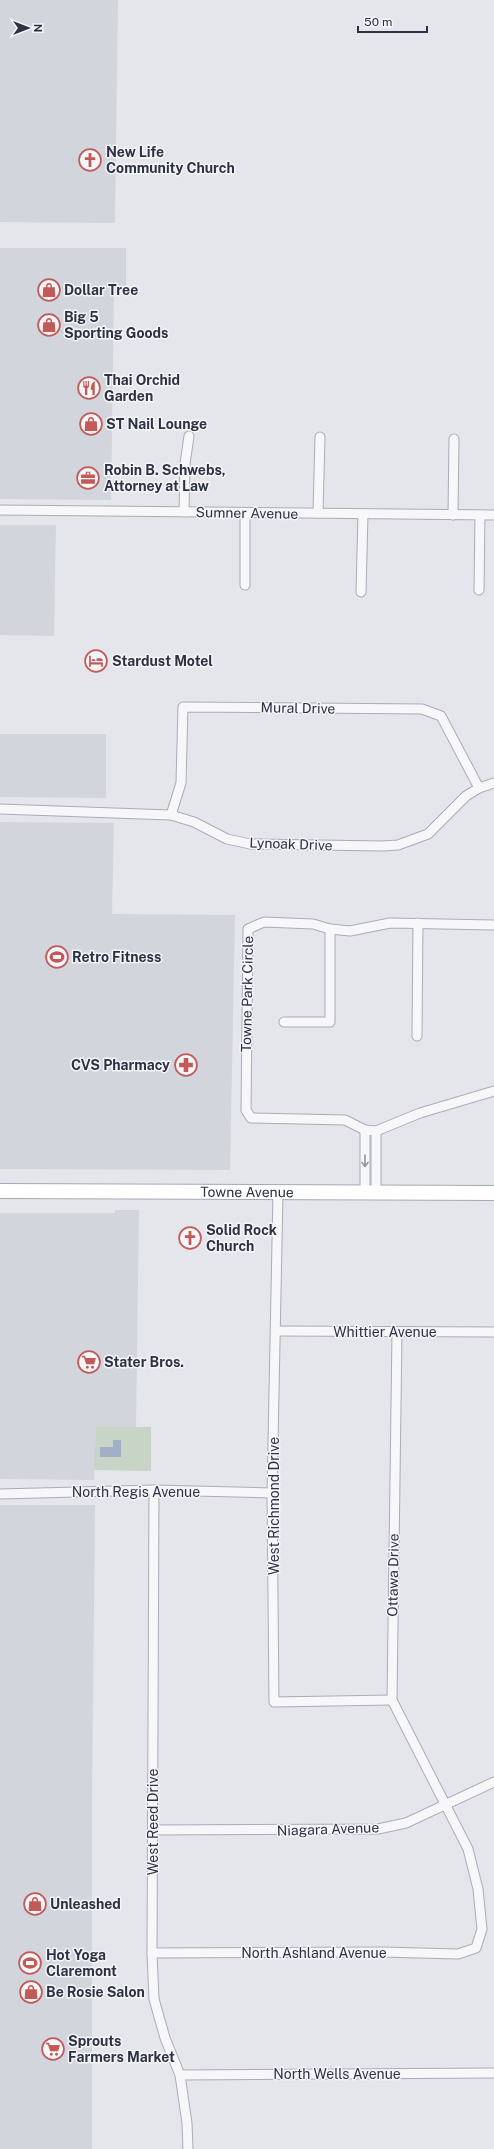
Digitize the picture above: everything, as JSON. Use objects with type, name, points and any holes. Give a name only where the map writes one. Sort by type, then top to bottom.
[{"type":"main road","name":"Towne Avenue","points":[[0,1192],[494,1193]]},
{"type":"street","points":[[184,512],[185,464],[189,436]]},
{"type":"street","points":[[318,513],[320,437]]},
{"type":"street","points":[[453,515],[454,439]]},
{"type":"street","name":"Sumner Avenue","points":[[0,510],[494,515]]},
{"type":"street","points":[[245,513],[245,585]]},
{"type":"street","points":[[361,592],[363,514]]},
{"type":"street","points":[[479,590],[480,515]]},
{"type":"street","name":"Mural Drive","points":[[171,815],[181,783],[183,706],[422,709],[441,716],[479,788]]},
{"type":"street","name":"Lynoak Drive","points":[[0,809],[171,815],[194,822],[227,839],[250,844],[398,845],[428,834],[456,804],[479,788],[494,783]]},
{"type":"street","name":"Towne Park Circle","points":[[494,925],[390,923],[350,931],[330,929],[313,924],[264,922],[248,929],[246,1110],[251,1118],[345,1120],[365,1130],[376,1131],[420,1114],[494,1091]]},
{"type":"street","points":[[417,1036],[418,923]]},
{"type":"street","points":[[284,1022],[330,1022],[330,929]]},
{"type":"street","points":[[365,1130],[371,1193]]},
{"type":"street","points":[[371,1193],[376,1131]]},
{"type":"street","name":"West Richmond Drive","points":[[278,1192],[277,1330],[272,1493],[274,1702],[392,1700]]},
{"type":"street","name":"Whittier Avenue","points":[[277,1330],[494,1332]]},
{"type":"street","name":"Ottawa Drive","points":[[396,1332],[392,1700],[468,1849],[478,1889],[482,1929],[476,1948]]},
{"type":"street","name":"North Regis Avenue","points":[[0,1494],[154,1490],[272,1493]]},
{"type":"street","name":"West Reed Drive","points":[[154,1490],[152,1830],[152,1953],[154,1999],[164,2038],[180,2075],[187,2123],[188,2149]]},
{"type":"street","name":"Niagara Avenue","points":[[152,1830],[378,1829],[406,1823],[494,1782]]},
{"type":"street","name":"North Ashland Avenue","points":[[152,1953],[382,1952],[458,1954],[476,1948]]},
{"type":"street","name":"North Wells Avenue","points":[[180,2075],[494,2073]]},
{"type":"shaded area","points":[[0,0],[118,0],[115,223],[0,222]]},
{"type":"shaded area","points":[[0,248],[126,248],[126,291],[114,293],[111,500],[0,499]]},
{"type":"shaded area","points":[[0,525],[56,525],[54,636],[0,635]]},
{"type":"shaded area","points":[[0,734],[106,734],[106,798],[0,797]]},
{"type":"shaded area","points":[[0,822],[114,823],[112,914],[235,915],[230,1170],[0,1169]]},
{"type":"shaded area","points":[[115,1210],[139,1210],[136,1427],[96,1427],[94,1480],[0,1479],[0,1213],[115,1213]]},
{"type":"shaded area","points":[[0,1505],[95,1505],[92,1801],[92,2149],[0,2149]]},
{"type":"green space","points":[[96,1427],[151,1427],[151,1471],[94,1470]]},
{"type":"water","points":[[113,1440],[121,1440],[121,1457],[100,1457],[100,1447],[113,1447]]},
{"type":"place","name":"New Life Community Church","points":[[90,160]]},
{"type":"place","name":"Dollar Tree","points":[[49,290]]},
{"type":"place","name":"Big 5 Sporting Goods","points":[[49,325]]},
{"type":"place","name":"Thai Orchid Garden","points":[[89,388]]},
{"type":"place","name":"ST Nail Lounge","points":[[91,424]]},
{"type":"place","name":"Robin B. Schwebs, Attorney at Law","points":[[88,478]]},
{"type":"place","name":"Stardust Motel","points":[[96,661]]},
{"type":"place","name":"Retro Fitness","points":[[57,957]]},
{"type":"place","name":"CVS Pharmacy","points":[[186,1065]]},
{"type":"place","name":"Solid Rock Church","points":[[190,1238]]},
{"type":"place","name":"Stater Bros.","points":[[89,1362]]},
{"type":"place","name":"Unleashed","points":[[35,1904]]},
{"type":"place","name":"Hot Yoga Claremont","points":[[30,1963]]},
{"type":"place","name":"Be Rosie Salon","points":[[31,1992]]},
{"type":"place","name":"Sprouts Farmers Market","points":[[53,2049]]}]
